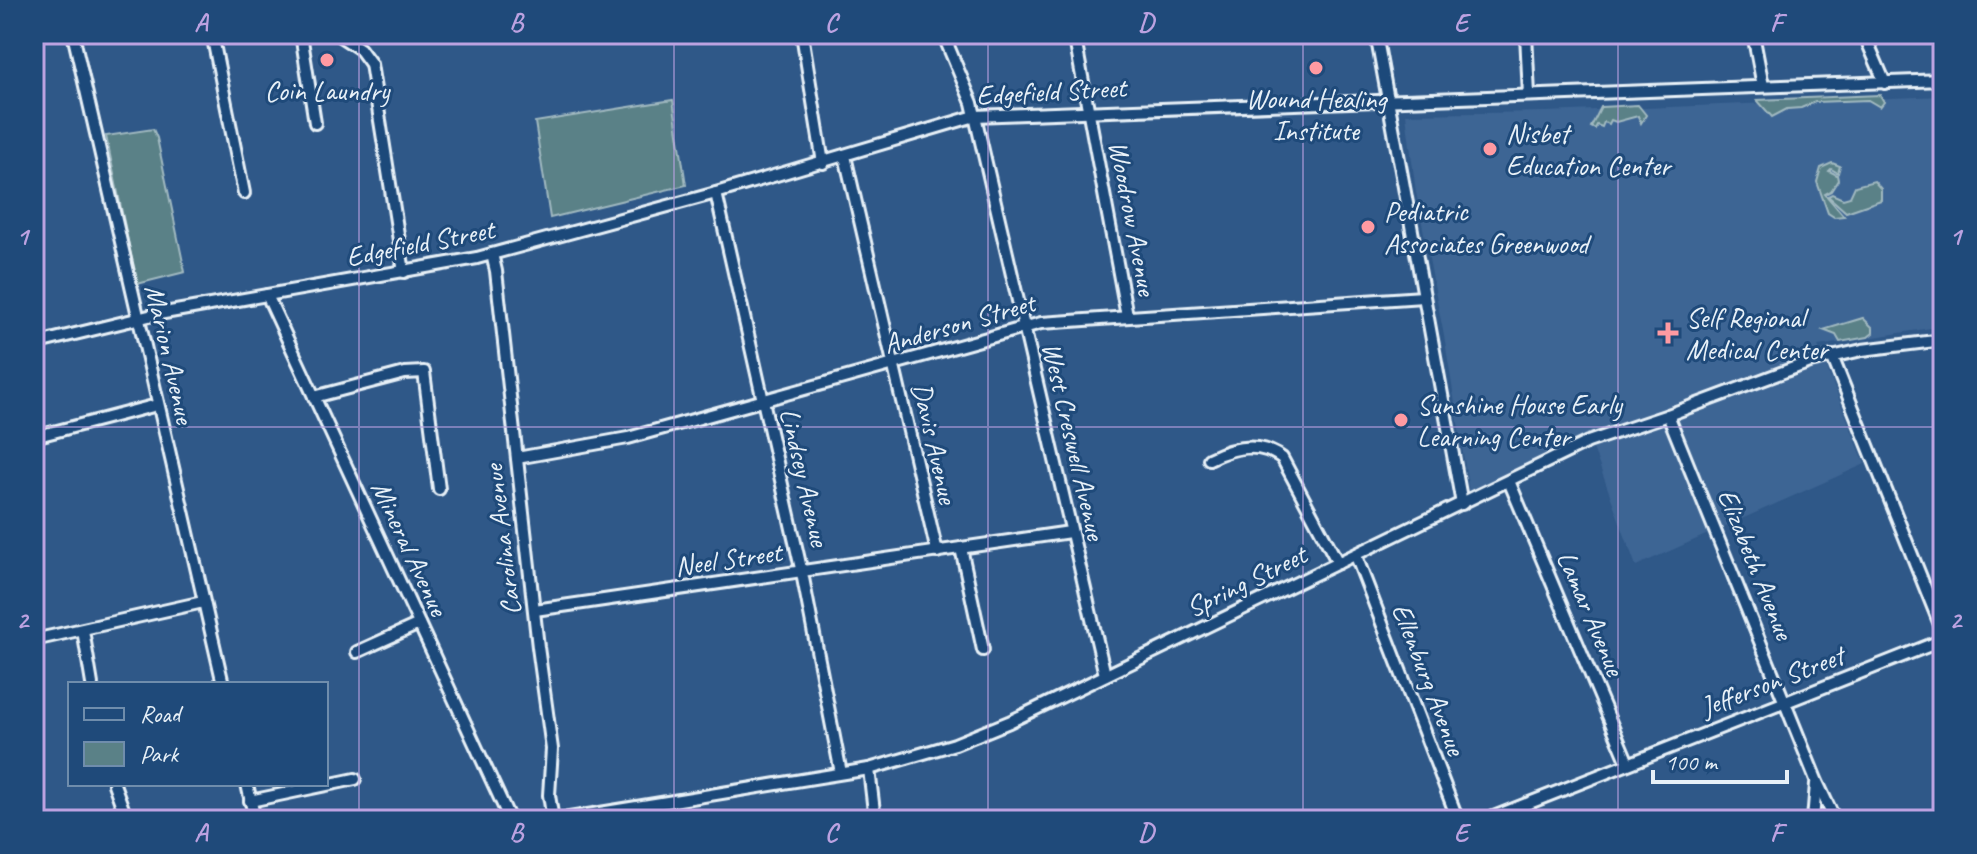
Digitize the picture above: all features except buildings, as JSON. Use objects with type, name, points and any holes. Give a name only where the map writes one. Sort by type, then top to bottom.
[{"type":"street","name":"Marion Avenue","points":[[73,34],[223,682]]},
{"type":"street","points":[[212,34],[244,193]]},
{"type":"street","points":[[301,34],[315,123]]},
{"type":"street","points":[[337,34],[360,49],[371,64],[404,272]]},
{"type":"street","points":[[802,34],[823,163]]},
{"type":"street","name":"West Creswell Avenue","points":[[943,34],[975,116],[1105,675]]},
{"type":"street","name":"Woodrow Avenue","points":[[1074,34],[1127,316]]},
{"type":"street","points":[[1376,34],[1462,504]]},
{"type":"street","points":[[1526,34],[1529,95]]},
{"type":"street","points":[[1753,34],[1763,86]]},
{"type":"street","points":[[1864,34],[1885,83]]},
{"type":"street","name":"Edgefield Street","points":[[34,344],[137,318],[492,254],[823,163],[975,116],[1943,80]]},
{"type":"street","name":"Davis Avenue","points":[[845,156],[937,552]]},
{"type":"street","name":"Lindsey Avenue","points":[[716,193],[802,573],[841,773]]},
{"type":"street","name":"Carolina Avenue","points":[[492,254],[552,749],[549,795],[555,820]]},
{"type":"street","name":"Mineral Avenue","points":[[267,295],[510,820]]},
{"type":"street","name":"Anderson Street","points":[[517,458],[628,438],[1051,321],[1423,297]]},
{"type":"street","name":"Spring Street","points":[[555,820],[869,769],[930,753],[977,736],[1588,442],[1832,356],[1943,340]]},
{"type":"street","points":[[1832,356],[1943,632]]},
{"type":"street","points":[[314,397],[405,373],[424,372],[439,489]]},
{"type":"street","points":[[34,437],[157,405]]},
{"type":"street","name":"Elizabeth Avenue","points":[[1668,415],[1835,820]]},
{"type":"street","points":[[1209,459],[1231,449],[1245,447],[1265,449],[1282,458],[1338,563]]},
{"type":"street","name":"Lamar Avenue","points":[[1509,481],[1628,763]]},
{"type":"street","name":"Neel Street","points":[[535,610],[1070,532]]},
{"type":"street","points":[[961,548],[983,650]]},
{"type":"street","name":"Ellenburg Avenue","points":[[1356,556],[1458,820]]},
{"type":"street","points":[[34,640],[203,602]]},
{"type":"street","points":[[357,652],[419,624]]},
{"type":"street","points":[[83,630],[92,682]]},
{"type":"street","name":"Jefferson Street","points":[[1486,820],[1943,640]]},
{"type":"street","points":[[869,769],[875,820]]},
{"type":"street","points":[[328,785],[355,779]]},
{"type":"street","points":[[1813,820],[1817,782]]},
{"type":"street","points":[[115,786],[127,820]]},
{"type":"street","points":[[247,786],[255,820]]},
{"type":"street","points":[[250,801],[322,786]]},
{"type":"shaded area","name":"Self Regional Medical Center","points":[[1943,96],[1943,326],[1818,346],[1865,464],[1636,566],[1589,437],[1469,491],[1445,341],[1416,192],[1406,114],[1546,112]]},
{"type":"green space","points":[[1880,95],[1884,102],[1880,107],[1868,100],[1815,102],[1801,108],[1787,109],[1772,117],[1757,100]]},
{"type":"green space","points":[[673,100],[686,185],[550,218],[535,122]]},
{"type":"green space","points":[[1638,105],[1646,115],[1641,123],[1638,116],[1616,122],[1611,120],[1609,124],[1604,122],[1602,127],[1597,125],[1595,129],[1591,127],[1601,107]]},
{"type":"green space","points":[[153,129],[185,272],[137,284],[106,136]]},
{"type":"green space","points":[[1832,163],[1840,166],[1838,173],[1829,171],[1837,175],[1838,180],[1825,194],[1844,216],[1834,217],[1828,213],[1817,182],[1821,168]]},
{"type":"green space","points":[[1874,181],[1881,189],[1881,200],[1846,212],[1828,196],[1850,197],[1855,186]]},
{"type":"green space","points":[[1863,318],[1873,328],[1873,333],[1868,337],[1840,342],[1836,335],[1823,330]]},
{"type":"place","name":"Coin Laundry","points":[[327,60]]},
{"type":"place","name":"Wound Healing Institute","points":[[1316,68]]},
{"type":"place","name":"Nisbet Education Center","points":[[1490,149]]},
{"type":"place","name":"Pediatric Associates Greenwood","points":[[1368,227]]},
{"type":"place","name":"Self Regional Medical Center","points":[[1668,333]]},
{"type":"place","name":"Sunshine House Early Learning Center","points":[[1401,420]]}]
